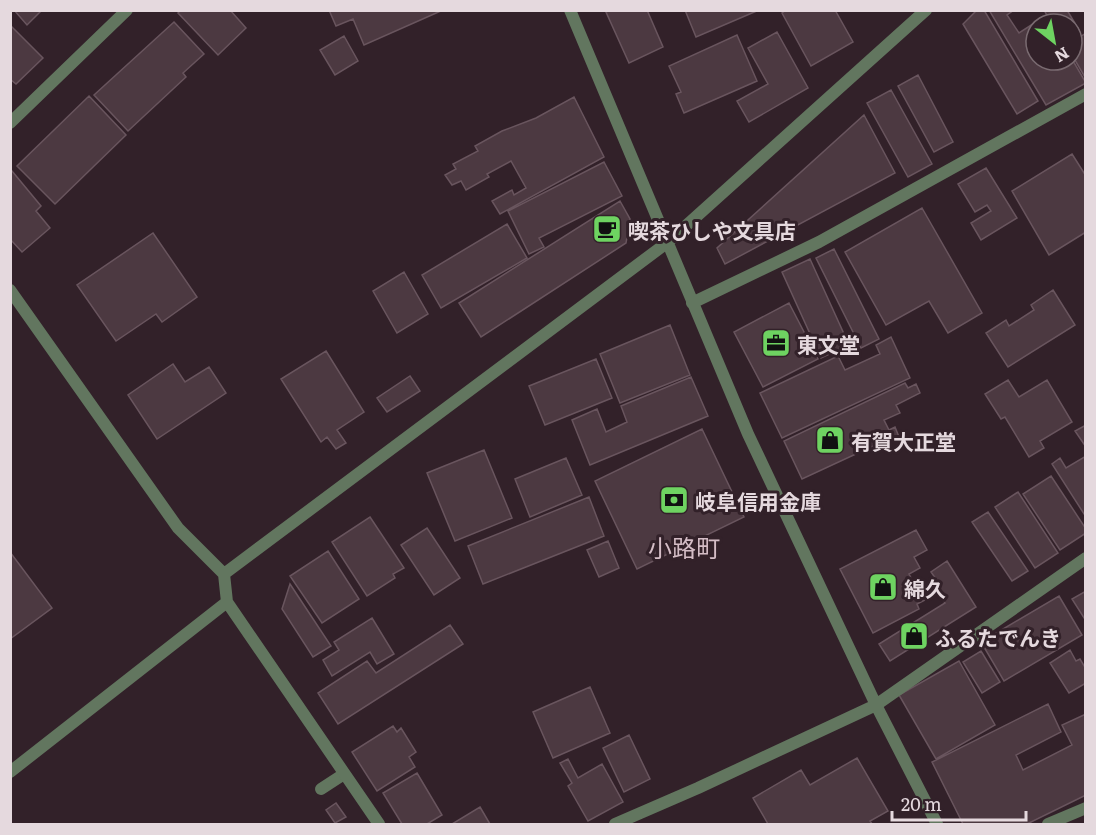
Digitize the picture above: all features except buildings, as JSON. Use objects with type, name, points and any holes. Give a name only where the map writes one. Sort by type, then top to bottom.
[{"type":"street","points":[[10,123],[127,10]]},
{"type":"street","points":[[570,10],[748,434],[876,705],[938,825]]},
{"type":"street","points":[[224,574],[668,242],[926,10]]},
{"type":"street","points":[[693,303],[819,242],[1086,94]]},
{"type":"street","points":[[10,290],[178,528],[224,574],[227,602],[379,825]]},
{"type":"street","points":[[615,825],[623,819],[698,788],[876,705],[1086,558]]},
{"type":"street","points":[[10,772],[227,602]]},
{"type":"street","points":[[321,789],[344,774]]},
{"type":"street","points":[[1048,825],[1086,808]]},
{"type":"place","name":"喫茶ひしや文具店","points":[[607,229]]},
{"type":"place","name":"東文堂","points":[[776,343]]},
{"type":"place","name":"有賀大正堂","points":[[830,440]]},
{"type":"place","name":"岐阜信用金庫","points":[[674,500]]},
{"type":"place","name":"綿久","points":[[883,587]]},
{"type":"place","name":"ふるたでんき","points":[[914,636]]},
{"type":"district","name":"小路町","points":[[684,546]]}]
